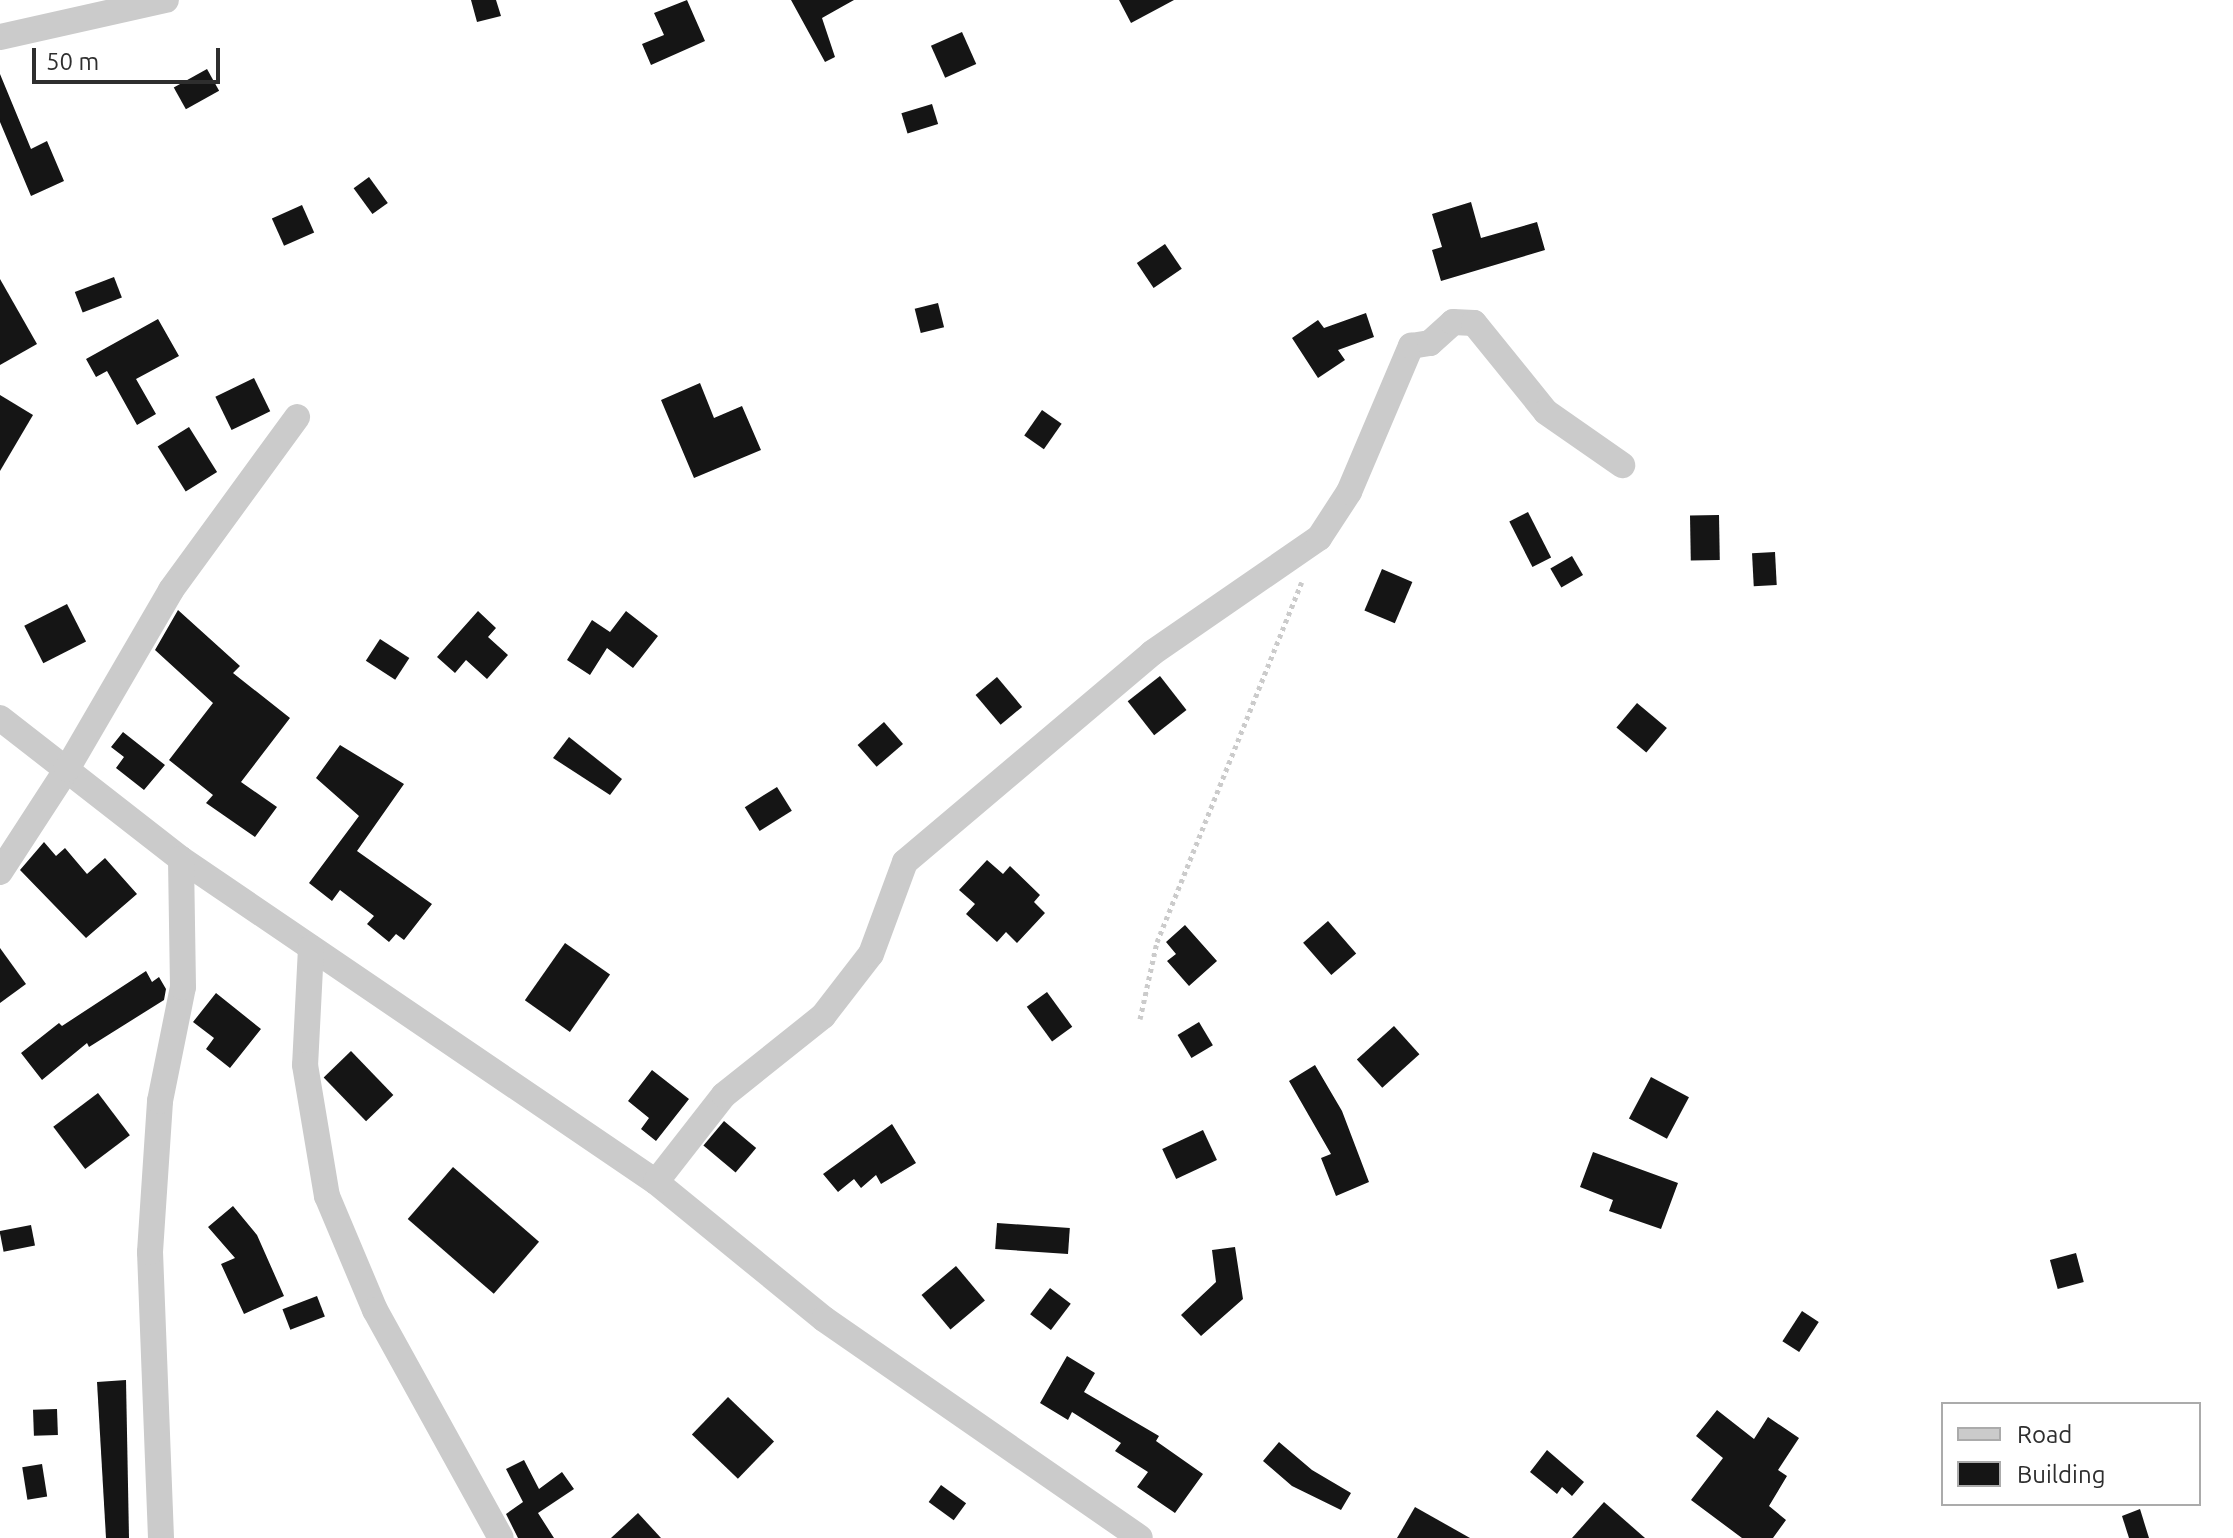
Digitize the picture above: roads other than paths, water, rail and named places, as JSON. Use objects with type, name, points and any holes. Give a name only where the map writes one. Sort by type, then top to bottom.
[{"type":"street","points":[[0,37],[166,0]]},
{"type":"street","points":[[656,1182],[724,1095],[823,1016],[871,954],[905,862],[1152,653],[1319,538],[1349,492],[1411,346],[1430,343],[1453,322],[1474,323],[1546,412],[1622,465]]},
{"type":"street","points":[[0,872],[67,769],[171,590],[297,417]]},
{"type":"street","points":[[0,718],[181,859],[656,1182],[824,1319],[1140,1538]]},
{"type":"street","points":[[161,1538],[150,1252],[160,1101],[183,987],[181,859]]},
{"type":"street","points":[[311,948],[305,1065],[327,1196],[375,1310],[501,1538]]}]
